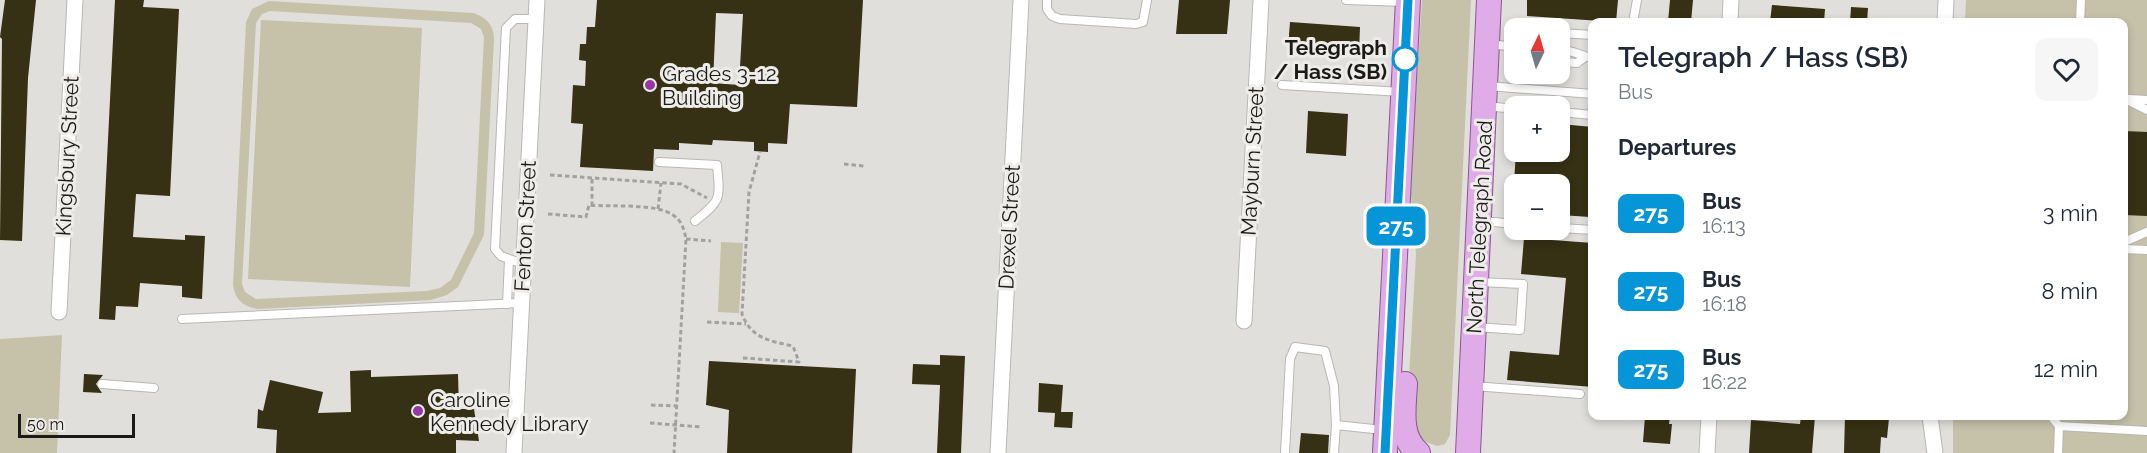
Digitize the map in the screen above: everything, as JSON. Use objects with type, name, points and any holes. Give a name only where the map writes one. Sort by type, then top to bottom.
[{"type":"main road","name":"North Telegraph Road","points":[[1465,450],[1477,282],[1489,0]]},
{"type":"main road","points":[[1408,1],[1396,233],[1407,284],[1392,438],[1409,445],[1418,453]]},
{"type":"street","name":"Kingsbury Street","points":[[59,312],[75,0]]},
{"type":"street","name":"Fenton Street","points":[[514,453],[516,262],[537,0]]},
{"type":"street","name":"Drexel Street","points":[[998,453],[1021,0]]},
{"type":"street","name":"Mayburn Street","points":[[1244,321],[1261,0]]},
{"type":"street","points":[[1730,18],[1731,0]]},
{"type":"street","points":[[1945,18],[1946,0]]},
{"type":"street","points":[[1707,453],[1709,420]]},
{"type":"street","points":[[1931,420],[1935,453]]},
{"type":"lane","points":[[1047,0],[1047,9],[1052,16],[1136,24],[1143,22],[1145,18],[1146,0]]},
{"type":"lane","points":[[1346,0],[1408,1]]},
{"type":"lane","points":[[1634,18],[1637,0]]},
{"type":"lane","points":[[2080,18],[2081,0]]},
{"type":"lane","points":[[516,262],[501,256],[495,249],[506,28],[515,19],[536,19]]},
{"type":"lane","points":[[1570,34],[1588,35]]},
{"type":"lane","points":[[1487,43],[1504,45]]},
{"type":"lane","points":[[1570,51],[1579,52],[1588,57]]},
{"type":"lane","points":[[1570,62],[1578,63],[1588,58]]},
{"type":"lane","points":[[1282,85],[1403,92]]},
{"type":"lane","points":[[1485,96],[1588,94]]},
{"type":"lane","points":[[1485,96],[1504,104]]},
{"type":"lane","points":[[2128,99],[2147,100]]},
{"type":"lane","points":[[2128,101],[2147,110]]},
{"type":"lane","points":[[1570,113],[1588,115]]},
{"type":"lane","points":[[659,162],[717,165],[719,192],[715,206],[695,221]]},
{"type":"lane","points":[[1479,220],[1504,223]]},
{"type":"lane","points":[[1570,229],[1588,230]]},
{"type":"lane","points":[[2128,240],[2147,232]]},
{"type":"lane","points":[[2128,249],[2147,250]]},
{"type":"lane","points":[[1474,327],[1520,330],[1521,318],[1523,284],[1477,282]]},
{"type":"lane","points":[[182,319],[514,304]]},
{"type":"lane","points":[[1285,453],[1290,359],[1295,347],[1325,351],[1334,386],[1336,424],[1334,453]]},
{"type":"lane","points":[[102,384],[154,388]]},
{"type":"lane","points":[[1471,386],[1580,394]]},
{"type":"lane","points":[[2054,420],[2059,426],[2058,453]]},
{"type":"lane","points":[[1336,424],[1392,438]]},
{"type":"lane","points":[[2059,426],[2147,431]]},
{"type":"path","points":[[743,358],[800,362],[793,345],[759,338],[746,324],[742,314],[749,192],[760,152]]},
{"type":"path","points":[[844,164],[864,166]]},
{"type":"path","points":[[550,176],[681,184],[707,198]]},
{"type":"path","points":[[592,178],[592,206]]},
{"type":"path","points":[[658,209],[660,183]]},
{"type":"path","points":[[548,214],[586,217],[587,209],[592,206],[658,209],[674,215],[682,224],[686,239],[674,453]]},
{"type":"path","points":[[686,239],[711,240]]},
{"type":"path","points":[[707,322],[746,324]]},
{"type":"path","points":[[651,405],[677,406]]},
{"type":"path","points":[[650,423],[702,427]]},
{"type":"shaded area","points":[[1422,0],[1471,0],[1450,435],[1445,444],[1437,446],[1418,439],[1407,413],[1416,254],[1410,185]]},
{"type":"shaded area","points":[[1966,0],[2147,0],[2147,453],[1953,453],[1953,420],[2128,420],[2128,18],[1965,18]]},
{"type":"shaded area","points":[[269,1],[473,13],[485,19],[491,26],[494,39],[484,235],[458,287],[447,295],[431,300],[258,309],[248,307],[238,299],[233,285],[246,22],[252,9]],"holes":[[[270,11],[471,23],[481,29],[484,37],[474,233],[451,280],[440,288],[427,291],[256,299],[245,292],[242,284],[256,23],[262,14]]]},
{"type":"shaded area","points":[[261,20],[422,28],[410,287],[248,279]]},
{"type":"shaded area","points":[[721,242],[743,243],[739,313],[718,312]]},
{"type":"shaded area","points":[[62,335],[57,453],[0,453],[0,339]]},
{"type":"building","points":[[5,0],[36,0],[28,78],[22,241],[0,240],[2,39],[0,37]]},
{"type":"building","points":[[115,0],[144,0],[143,7],[179,9],[170,196],[136,194],[133,237],[185,240],[185,235],[205,236],[202,299],[182,297],[182,286],[140,283],[138,307],[116,306],[115,320],[99,319]]},
{"type":"building","name":"Grades 3-12 Building","points":[[597,0],[863,0],[857,107],[790,104],[787,144],[768,143],[768,152],[754,151],[754,142],[713,140],[712,145],[679,143],[679,150],[654,149],[653,171],[580,167],[583,124],[571,123],[573,85],[585,86],[586,61],[579,60],[580,44],[586,44],[587,27],[595,27]],"holes":[[[716,13],[743,14],[739,85],[713,83]]]},
{"type":"building","points":[[1179,0],[1230,0],[1227,34],[1176,34]]},
{"type":"building","points":[[1527,0],[1618,0],[1616,18],[1588,18],[1588,20],[1527,16]]},
{"type":"building","points":[[1670,0],[1693,0],[1691,18],[1668,18]]},
{"type":"building","points":[[1772,5],[1825,9],[1824,18],[1770,18]]},
{"type":"building","points":[[1851,7],[1868,8],[1867,18],[1850,18]]},
{"type":"building","points":[[1290,22],[1360,27],[1359,53],[1288,48]]},
{"type":"building","points":[[1308,111],[1348,114],[1346,156],[1306,153]]},
{"type":"building","points":[[1570,125],[1588,127],[1588,217],[1570,216],[1570,174],[1515,174],[1515,162],[1570,162]]},
{"type":"building","points":[[2128,131],[2147,132],[2147,216],[2128,215]]},
{"type":"building","points":[[1524,240],[1588,243],[1588,387],[1507,380],[1510,351],[1559,355],[1566,278],[1521,274]]},
{"type":"building","points":[[940,355],[965,356],[961,453],[937,453],[940,385],[912,384],[913,364],[940,365]]},
{"type":"building","points":[[709,361],[856,369],[852,453],[727,453],[729,410],[706,405]]},
{"type":"building","name":"Caroline Kennedy Library","points":[[371,370],[371,377],[458,374],[459,409],[474,409],[479,441],[456,440],[456,453],[276,453],[277,430],[257,428],[258,409],[263,411],[270,380],[323,392],[318,413],[351,412],[350,371]]},
{"type":"building","points":[[84,374],[103,375],[96,384],[102,393],[83,392]]},
{"type":"building","points":[[1039,383],[1063,385],[1061,412],[1073,412],[1072,428],[1054,427],[1055,413],[1038,412]]},
{"type":"building","points":[[1645,420],[1670,420],[1669,424],[1672,424],[1670,444],[1643,442]]},
{"type":"building","points":[[1751,420],[1800,424],[1800,420],[1815,420],[1812,453],[1749,453]]},
{"type":"building","points":[[1845,420],[1889,420],[1887,438],[1881,437],[1880,453],[1844,453]]},
{"type":"building","points":[[1301,433],[1329,435],[1328,453],[1299,453]]},
{"type":"bus line","name":"275","points":[[1385,453],[1408,0]]},
{"type":"place","name":"Telegraph / Hass (SB)","points":[[1405,59]]},
{"type":"place","name":"Grades 3-12 Building","points":[[650,85]]},
{"type":"place","name":"Caroline Kennedy Library","points":[[418,411]]}]
